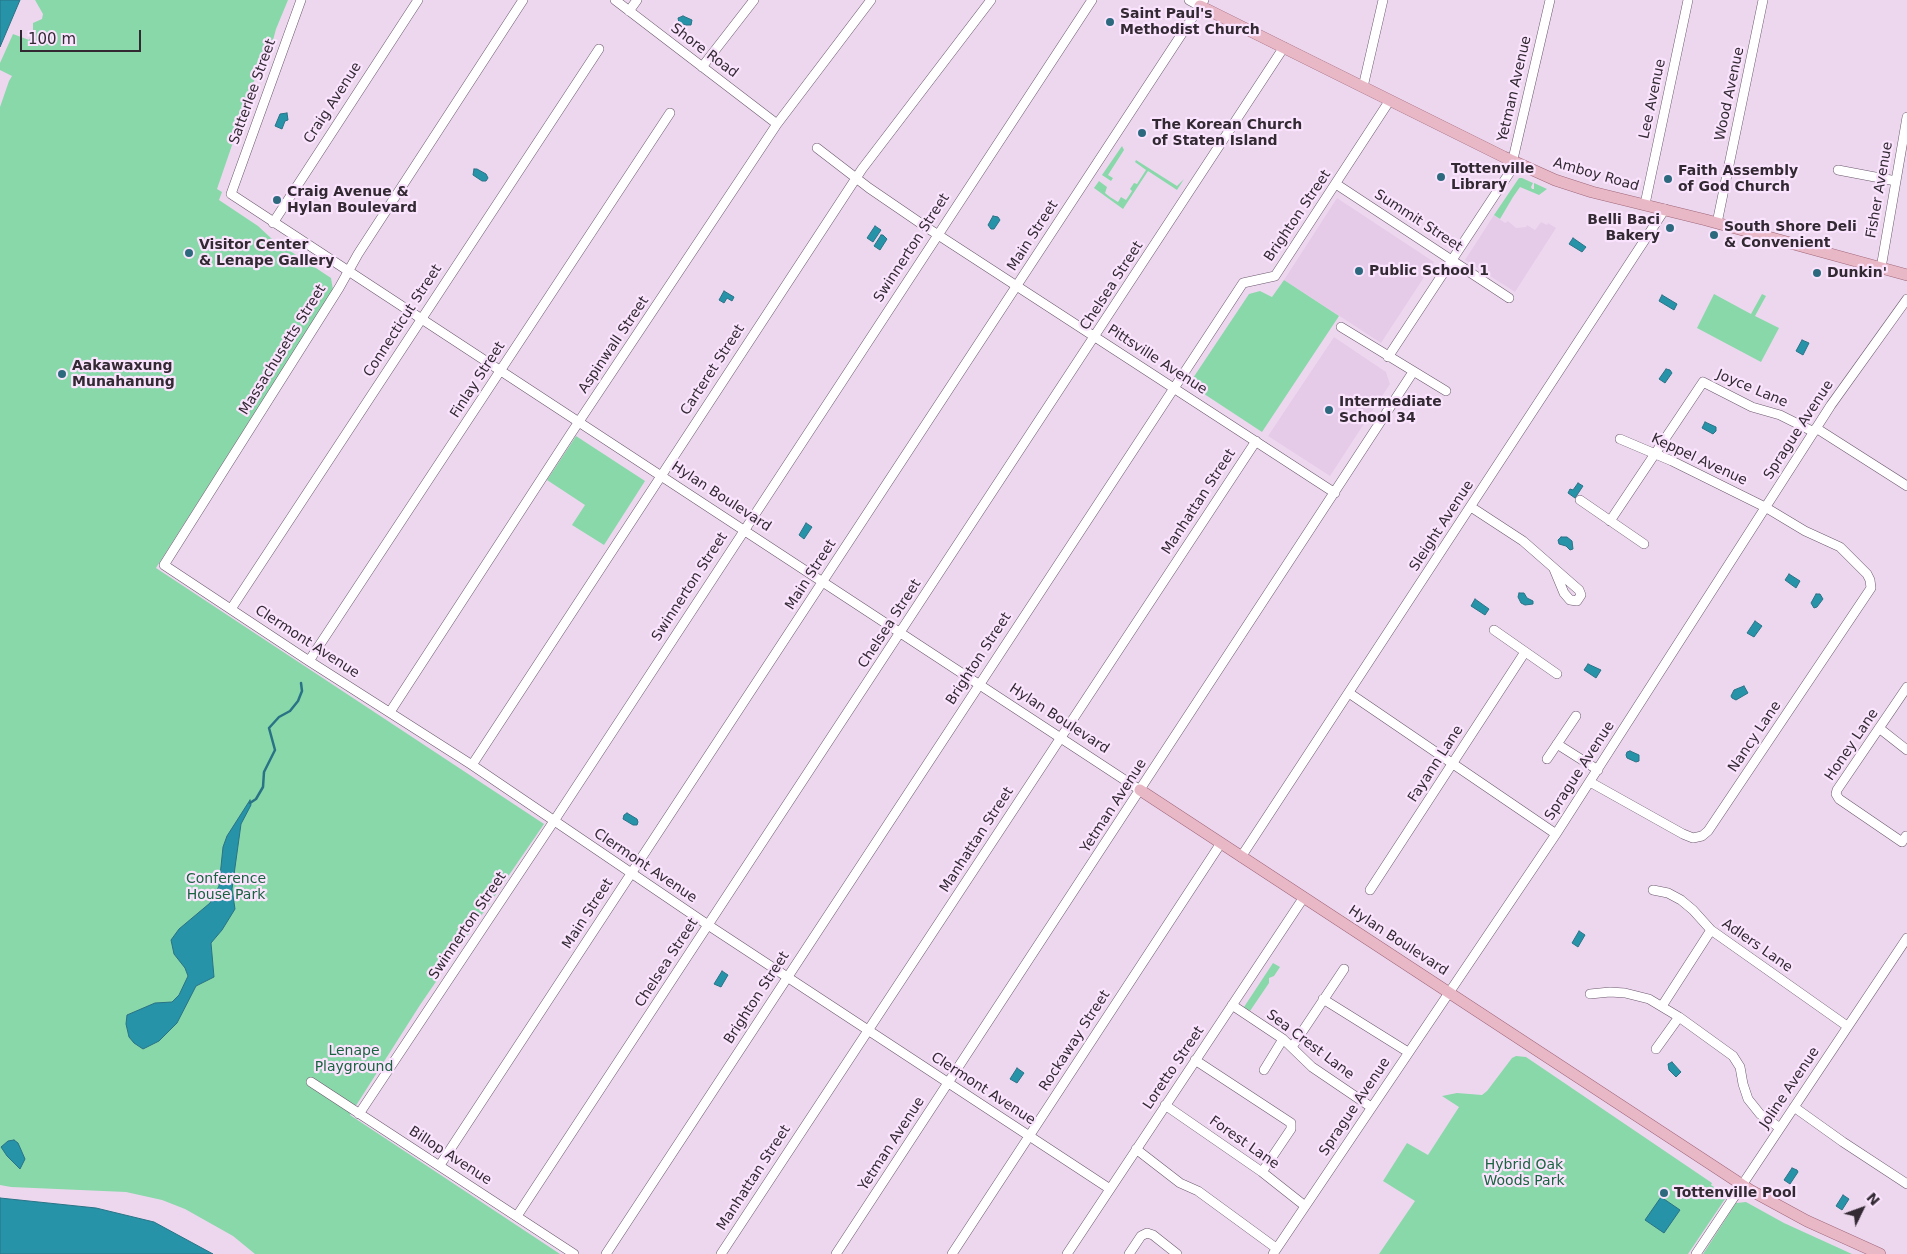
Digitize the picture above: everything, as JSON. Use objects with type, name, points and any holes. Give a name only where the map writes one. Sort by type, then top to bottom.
[{"type":"main road","name":"Amboy Road","points":[[1202,3],[1284,47],[1513,162],[1567,185],[1717,222],[1907,275]]},
{"type":"main road","name":"Hylan Boulevard","points":[[1140,790],[1742,1185],[1783,1209],[1880,1254]]},
{"type":"street","name":"Satterlee Street","points":[[231,194],[301,0]]},
{"type":"street","name":"Craig Avenue","points":[[273,222],[418,0]]},
{"type":"street","name":"Massachusetts Street","points":[[164,565],[358,254],[524,0]]},
{"type":"street","name":"Shore Road","points":[[615,0],[777,124]]},
{"type":"street","points":[[629,11],[637,0]]},
{"type":"street","points":[[702,67],[754,0]]},
{"type":"street","name":"Aspinwall Street","points":[[390,712],[579,422],[777,124],[871,0]]},
{"type":"street","name":"Carteret Street","points":[[472,765],[856,178],[991,0]]},
{"type":"street","name":"Swinnerton Street","points":[[359,1114],[554,821],[1092,0]]},
{"type":"street","name":"Amboy Road","points":[[1189,0],[1202,3]]},
{"type":"street","points":[[1363,87],[1383,0]]},
{"type":"street","name":"Yetman Avenue","points":[[1388,357],[1507,177],[1513,162],[1550,0]]},
{"type":"street","name":"Lee Avenue","points":[[1646,204],[1688,0]]},
{"type":"street","name":"Wood Avenue","points":[[1717,222],[1763,0]]},
{"type":"street","name":"Main Street","points":[[440,1165],[1202,3]]},
{"type":"street","name":"Chelsea Street","points":[[517,1216],[1284,47]]},
{"type":"street","name":"Connecticut Street","points":[[231,609],[599,49]]},
{"type":"street","name":"Brighton Street","points":[[606,1254],[1243,283],[1275,276],[1390,100]]},
{"type":"street","name":"Finlay Street","points":[[310,661],[670,113]]},
{"type":"street","name":"Fisher Avenue","points":[[1881,268],[1907,117]]},
{"type":"street","name":"Pittsville Avenue","points":[[817,148],[856,178],[937,234],[1335,493]]},
{"type":"street","points":[[1838,170],[1896,181]]},
{"type":"street","name":"Summit Street","points":[[1336,184],[1509,298]]},
{"type":"street","name":"Hylan Boulevard","points":[[231,194],[1140,790]]},
{"type":"street","name":"Sleight Avenue","points":[[1241,856],[1665,209]]},
{"type":"street","name":"Sprague Avenue","points":[[1275,1251],[1556,834],[1815,430],[1907,300]]},
{"type":"street","points":[[1341,327],[1446,391]]},
{"type":"street","name":"Yetman Avenue","points":[[836,1254],[1413,372]]},
{"type":"street","name":"Joyce Lane","points":[[1656,454],[1703,382],[1752,407],[1815,430]]},
{"type":"street","points":[[1815,430],[1907,486]]},
{"type":"street","name":"Keppel Avenue","points":[[1620,439],[1656,454],[1765,507],[1843,549]]},
{"type":"street","name":"Manhattan Street","points":[[721,1254],[1256,441]]},
{"type":"street","points":[[1610,521],[1656,454]]},
{"type":"street","points":[[1580,500],[1644,544]]},
{"type":"street","points":[[1471,507],[1516,536],[1554,569]]},
{"type":"street","name":"Nancy Lane","points":[[1590,782],[1690,838],[1700,837],[1707,833],[1870,591],[1871,583],[1868,576],[1843,549]]},
{"type":"street","name":"Clermont Avenue","points":[[164,565],[472,765],[631,874],[1110,1189]]},
{"type":"street","points":[[1494,630],[1556,674]]},
{"type":"street","name":"Fayann Lane","points":[[1370,890],[1525,652]]},
{"type":"street","name":"Honey Lane","points":[[1906,836],[1902,842],[1839,799],[1836,794],[1907,687]]},
{"type":"street","points":[[1348,693],[1556,834]]},
{"type":"street","points":[[1547,759],[1576,716]]},
{"type":"street","points":[[1879,728],[1907,750]]},
{"type":"street","points":[[1557,744],[1598,770]]},
{"type":"street","name":"Rockaway Street","points":[[952,1254],[1221,843]]},
{"type":"street","name":"Adlers Lane","points":[[1653,890],[1668,893],[1681,900],[1711,930],[1847,1026]]},
{"type":"street","name":"Loretto Street","points":[[1067,1254],[1304,897]]},
{"type":"street","points":[[1662,1006],[1711,930]]},
{"type":"street","name":"Joline Avenue","points":[[1696,1254],[1907,938]]},
{"type":"street","points":[[1292,1047],[1344,969]]},
{"type":"street","points":[[1590,994],[1625,993],[1649,1000],[1679,1017],[1733,1056],[1740,1067],[1748,1099],[1760,1114],[1780,1128]]},
{"type":"street","points":[[1324,999],[1408,1052]]},
{"type":"street","name":"Sea Crest Lane","points":[[1232,1005],[1283,1039],[1312,1067],[1371,1107]]},
{"type":"street","points":[[1656,1049],[1679,1017]]},
{"type":"street","points":[[1264,1070],[1283,1039]]},
{"type":"street","points":[[1195,1060],[1289,1121],[1292,1125],[1262,1172]]},
{"type":"street","name":"Billop Avenue","points":[[311,1082],[574,1254]]},
{"type":"street","name":"Forest Lane","points":[[1165,1105],[1262,1172],[1305,1206]]},
{"type":"street","points":[[1794,1106],[1843,1142],[1907,1184]]},
{"type":"street","points":[[1136,1149],[1180,1183],[1198,1191],[1275,1251]]},
{"type":"street","points":[[1129,1254],[1142,1236],[1147,1233],[1154,1235],[1177,1254]]},
{"type":"shaded area","name":"Public School 1","points":[[1337,198],[1434,262],[1381,343],[1284,280]]},
{"type":"shaded area","points":[[1494,215],[1505,223],[1508,221],[1516,228],[1526,227],[1527,225],[1535,230],[1541,222],[1547,225],[1548,223],[1556,228],[1515,292],[1465,260]]},
{"type":"shaded area","name":"Intermediate School 34","points":[[1334,337],[1386,372],[1390,384],[1330,476],[1268,436]]},
{"type":"green space","name":"Conference House Park","points":[[35,0],[288,0],[276,29],[265,70],[262,76],[256,75],[217,189],[222,192],[219,200],[258,226],[272,239],[331,278],[333,290],[156,568],[544,824],[420,1005],[350,1115],[560,1254],[255,1254],[233,1236],[185,1209],[162,1200],[126,1192],[0,1185],[0,107],[12,76],[0,70],[0,63],[13,34],[29,40],[33,33],[33,23],[42,19],[43,14]]},
{"type":"green space","points":[[1122,146],[1124,150],[1108,175],[1113,178],[1111,181],[1102,175]]},
{"type":"green space","points":[[1136,160],[1177,186],[1184,179],[1177,190],[1148,171],[1123,209],[1094,188],[1099,181],[1107,187],[1105,193],[1110,197],[1118,202],[1121,197],[1126,200],[1132,191],[1130,189],[1134,183],[1137,184],[1146,170],[1135,162]]},
{"type":"green space","points":[[1519,178],[1533,183],[1532,189],[1534,189],[1534,183],[1547,189],[1539,195],[1520,187],[1500,219],[1494,215]]},
{"type":"green space","points":[[1284,280],[1339,316],[1262,432],[1189,384],[1249,294],[1260,291],[1272,297]]},
{"type":"green space","points":[[1714,294],[1751,314],[1762,294],[1766,296],[1755,316],[1779,328],[1761,362],[1697,328]]},
{"type":"green space","points":[[576,436],[645,481],[604,545],[572,525],[585,505],[547,480]]},
{"type":"green space","points":[[1273,963],[1280,967],[1274,976],[1269,978],[1269,983],[1250,1011],[1244,1007]]},
{"type":"green space","name":"Hybrid Oak Woods Park","points":[[1516,1056],[1526,1057],[1712,1183],[1711,1185],[1717,1189],[1719,1187],[1722,1189],[1725,1193],[1723,1198],[1725,1199],[1688,1254],[1379,1254],[1415,1201],[1383,1181],[1407,1143],[1428,1155],[1459,1107],[1442,1096],[1457,1093],[1482,1095],[1512,1058]]},
{"type":"green space","points":[[1746,1202],[1784,1223],[1852,1254],[1703,1254],[1736,1203]]},
{"type":"water","points":[[0,0],[20,0],[0,47]]},
{"type":"water","points":[[683,16],[692,20],[691,25],[679,23],[678,18]]},
{"type":"water","points":[[287,113],[288,120],[285,121],[282,129],[275,126],[280,114]]},
{"type":"water","points":[[474,169],[486,174],[488,178],[486,181],[482,181],[473,175]]},
{"type":"water","points":[[993,216],[998,217],[1000,220],[994,229],[991,229],[988,225]]},
{"type":"water","points":[[875,226],[881,230],[873,242],[867,238]]},
{"type":"water","points":[[881,235],[887,239],[880,250],[874,246]]},
{"type":"water","points":[[1573,238],[1586,247],[1582,252],[1569,244]]},
{"type":"water","points":[[724,291],[734,297],[732,301],[727,298],[724,303],[719,300]]},
{"type":"water","points":[[1662,295],[1677,304],[1674,310],[1659,301]]},
{"type":"water","points":[[1802,340],[1809,343],[1803,355],[1796,351]]},
{"type":"water","points":[[1666,369],[1672,373],[1665,383],[1659,379]]},
{"type":"water","points":[[1705,422],[1716,427],[1716,431],[1713,434],[1702,428]]},
{"type":"water","points":[[1578,483],[1583,486],[1575,498],[1568,493]]},
{"type":"water","points":[[806,523],[812,527],[804,539],[799,535]]},
{"type":"water","points":[[1561,537],[1567,537],[1572,541],[1573,549],[1570,550],[1566,546],[1559,544],[1558,540]]},
{"type":"water","points":[[1789,574],[1800,581],[1796,588],[1785,580]]},
{"type":"water","points":[[1519,593],[1524,593],[1527,598],[1533,601],[1533,604],[1525,605],[1521,603],[1518,597]]},
{"type":"water","points":[[1816,594],[1820,594],[1823,599],[1814,608],[1811,603]]},
{"type":"water","points":[[1475,599],[1489,609],[1485,615],[1471,606]]},
{"type":"water","points":[[1755,621],[1762,626],[1754,637],[1747,633]]},
{"type":"water","points":[[1588,664],[1601,670],[1596,678],[1584,670]]},
{"type":"water","points":[[1744,686],[1748,693],[1736,700],[1732,698],[1734,690]]},
{"type":"water","points":[[1630,751],[1639,755],[1639,761],[1636,762],[1627,758],[1627,752]]},
{"type":"water","points":[[250,800],[251,805],[241,824],[232,889],[235,909],[211,943],[214,977],[196,986],[177,1023],[159,1041],[143,1049],[129,1037],[126,1024],[127,1015],[155,1003],[172,1002],[179,995],[188,976],[185,968],[174,954],[171,940],[179,929],[210,903],[219,886],[223,847],[227,836]]},
{"type":"water","points":[[627,813],[637,819],[637,825],[633,825],[623,819]]},
{"type":"water","points":[[1579,931],[1585,935],[1578,947],[1572,943]]},
{"type":"water","points":[[722,971],[728,975],[721,987],[714,984]]},
{"type":"water","points":[[1672,1062],[1681,1072],[1676,1077],[1669,1070],[1668,1064]]},
{"type":"water","points":[[1017,1068],[1024,1073],[1017,1083],[1010,1079]]},
{"type":"water","points":[[14,1140],[18,1143],[25,1159],[20,1169],[1,1147],[8,1141]]},
{"type":"water","points":[[1792,1168],[1798,1172],[1790,1184],[1784,1180]]},
{"type":"water","points":[[1843,1195],[1849,1199],[1842,1210],[1836,1206]]},
{"type":"water","points":[[1661,1197],[1680,1210],[1664,1233],[1645,1220]]},
{"type":"water","points":[[0,1198],[96,1208],[154,1222],[213,1254],[0,1254]]},
{"type":"waterway","points":[[250,803],[256,799],[263,787],[264,772],[275,750],[269,728],[279,717],[290,711],[298,701],[302,691],[301,683]]},
{"type":"place","name":"Saint Paul's Methodist Church","points":[[1110,22]]},
{"type":"place","name":"The Korean Church of Staten Island","points":[[1142,133]]},
{"type":"place","name":"Tottenville Library","points":[[1441,177]]},
{"type":"place","name":"Faith Assembly of God Church","points":[[1668,179]]},
{"type":"place","name":"Craig Avenue & Hylan Boulevard","points":[[277,200]]},
{"type":"place","name":"Belli Baci Bakery","points":[[1670,228]]},
{"type":"place","name":"South Shore Deli & Convenient","points":[[1714,235]]},
{"type":"place","name":"Visitor Center & Lenape Gallery","points":[[189,253]]},
{"type":"place","name":"Public School 1","points":[[1359,271]]},
{"type":"place","name":"Dunkin'","points":[[1817,273]]},
{"type":"place","name":"Aakawaxung Munahanung","points":[[62,374]]},
{"type":"place","name":"Intermediate School 34","points":[[1329,410]]},
{"type":"place","name":"Tottenville Pool","points":[[1664,1193]]},
{"type":"park label","name":"Lenape Playground","points":[[354,1060]]}]
